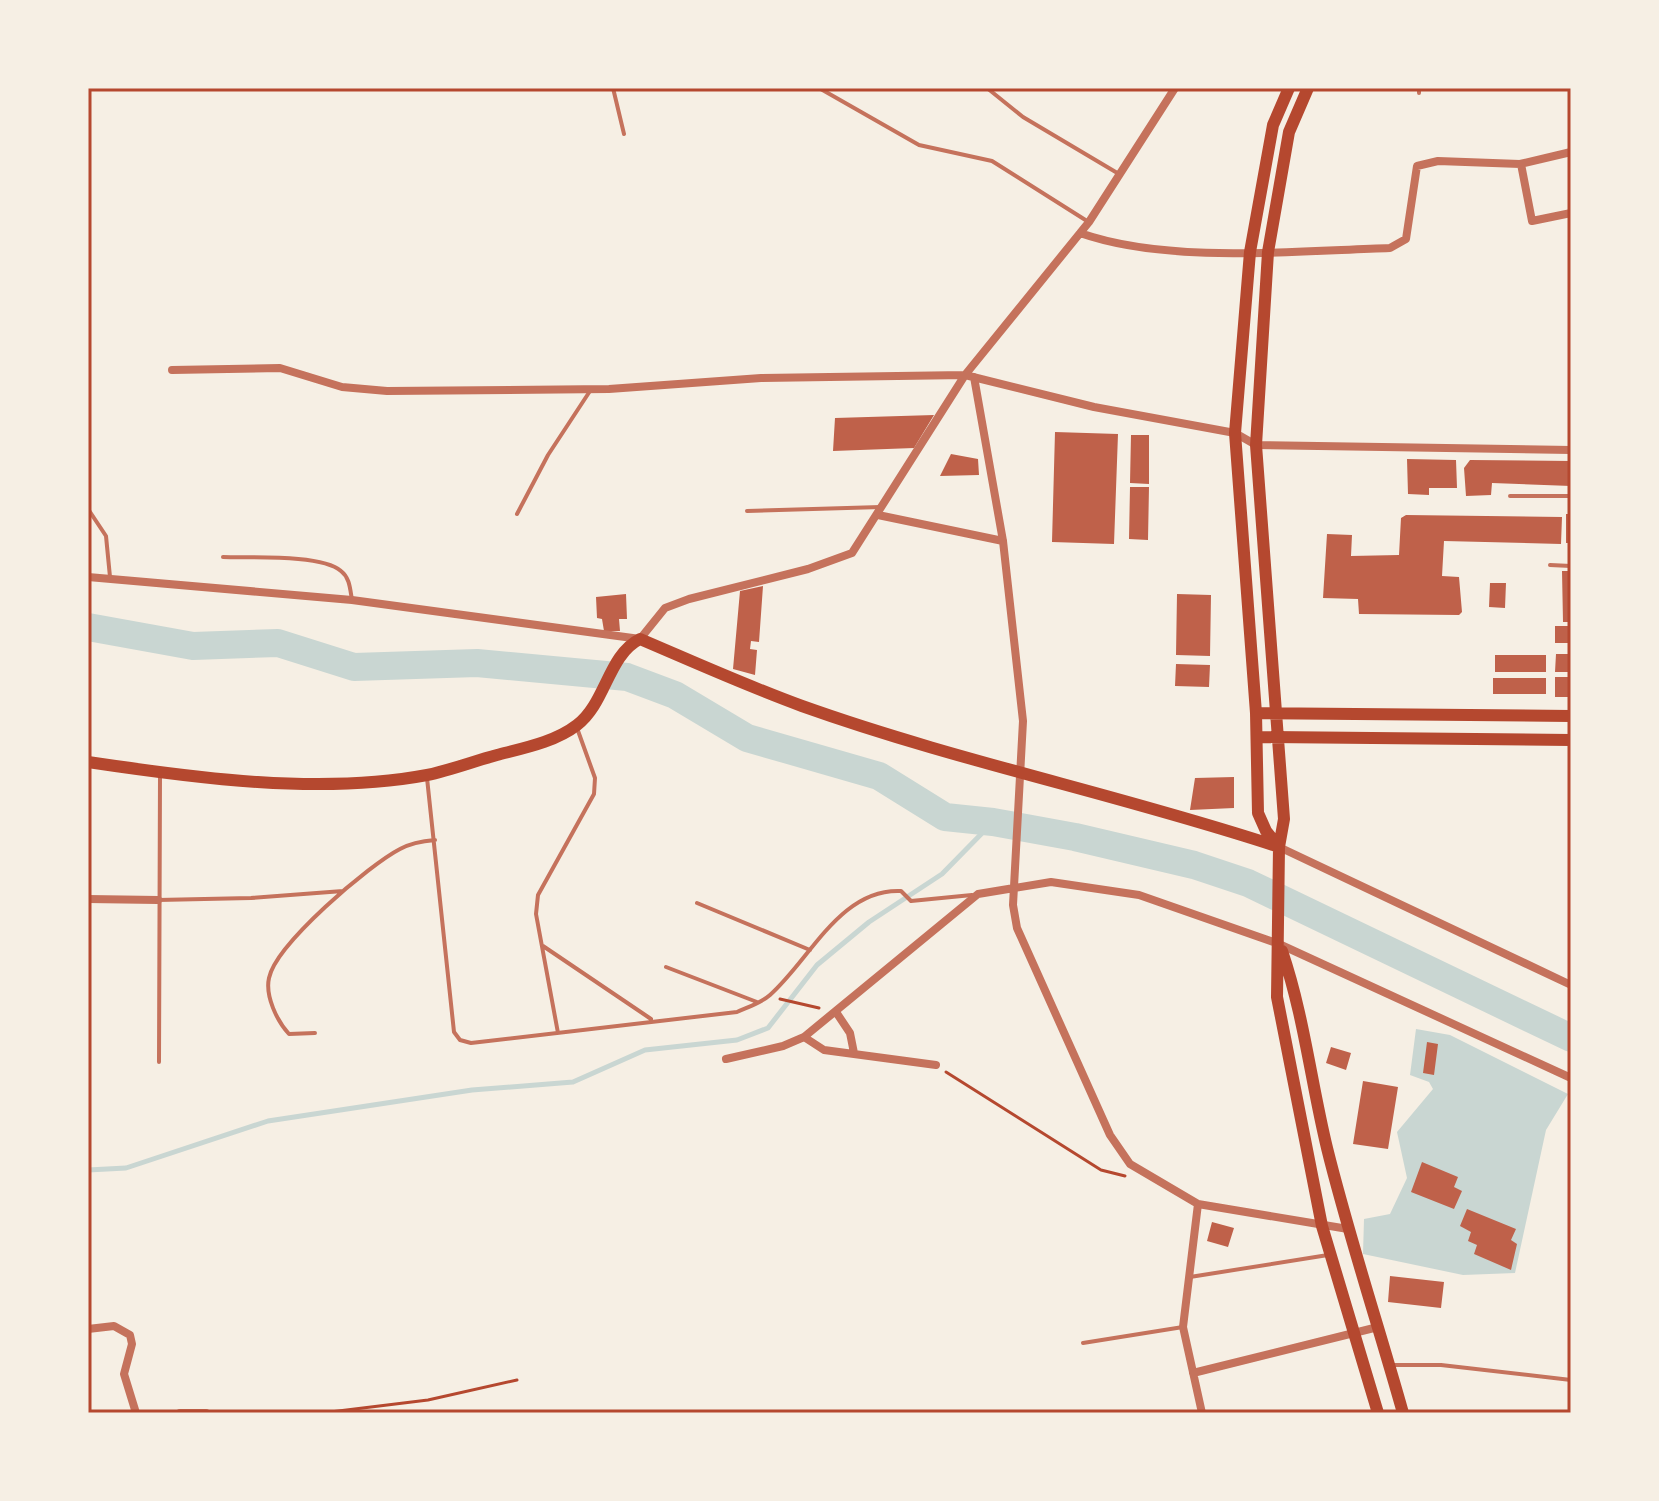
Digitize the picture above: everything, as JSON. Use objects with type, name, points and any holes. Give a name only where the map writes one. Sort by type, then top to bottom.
[{"type":"main road","points":[[1279,847],[1266,831],[1258,813],[1256,713],[1235,433],[1250,252],[1273,125],[1289,88]]},
{"type":"main road","points":[[1308,88],[1289,132],[1268,252],[1256,445],[1284,819],[1279,847],[1277,997],[1322,1226],[1378,1413]]},
{"type":"main road","points":[[88,762],[160,773],[335,784],[427,775],[544,742],[576,726],[598,703],[625,646],[640,639],[802,706],[1022,774],[1201,821],[1279,847]]},
{"type":"main road","points":[[1256,713],[1571,716]]},
{"type":"main road","points":[[1257,737],[1571,740]]},
{"type":"main road","points":[[1279,944],[1299,1002],[1326,1143],[1348,1229],[1403,1413]]},
{"type":"street","points":[[88,577],[352,600],[640,639],[665,608],[808,569],[852,553],[969,376],[1089,222],[1175,88]]},
{"type":"street","points":[[1080,233],[1168,249],[1268,252],[1400,245],[1406,239],[1417,166],[1438,161],[1521,164],[1571,152]]},
{"type":"street","points":[[1521,164],[1532,221],[1571,213]]},
{"type":"street","points":[[172,370],[280,368],[342,387],[387,391],[591,389],[761,378],[969,376],[1094,407],[1235,433],[1256,445],[1571,450]]},
{"type":"street","points":[[969,376],[1003,541],[1023,721],[1021,798],[1012,884],[1017,928],[1110,1135],[1130,1164],[1198,1204],[1348,1229]]},
{"type":"street","points":[[881,511],[1003,541]]},
{"type":"street","points":[[1279,847],[1571,985]]},
{"type":"street","points":[[726,1059],[783,1046],[804,1037],[978,894],[1012,884],[1051,882],[1139,895],[1279,944],[1571,1078]]},
{"type":"street","points":[[88,899],[158,900]]},
{"type":"street","points":[[836,1012],[850,1033],[854,1053]]},
{"type":"street","points":[[804,1037],[824,1050],[936,1065]]},
{"type":"street","points":[[1198,1204],[1183,1327],[1202,1413]]},
{"type":"street","points":[[88,1329],[114,1326],[130,1335],[132,1344],[124,1374],[136,1413]]},
{"type":"street","points":[[1193,1373],[1378,1327]]},
{"type":"street","points":[[180,1413],[206,1413]]},
{"type":"lane","points":[[613,88],[624,134]]},
{"type":"lane","points":[[819,88],[919,145],[992,161],[1089,222]]},
{"type":"lane","points":[[987,88],[1023,117],[1119,174]]},
{"type":"lane","points":[[517,514],[548,455],[591,389]]},
{"type":"lane","points":[[1510,496],[1571,496]]},
{"type":"lane","points":[[88,509],[106,536],[110,580]]},
{"type":"lane","points":[[747,511],[881,511]]},
{"type":"lane","points":[[223,557],[316,562],[340,570],[349,582],[352,600]]},
{"type":"lane","points":[[1550,565],[1571,566]]},
{"type":"lane","points":[[558,1033],[536,914],[538,895],[594,794],[595,778],[576,726]]},
{"type":"lane","points":[[159,1062],[160,773]]},
{"type":"lane","points":[[427,775],[454,1032],[460,1040],[471,1043],[715,1016],[759,1002],[839,917],[869,895],[885,890],[901,891],[911,901],[978,894]]},
{"type":"lane","points":[[315,1033],[289,1034],[282,1027],[274,1010],[270,975],[307,926],[343,891],[399,849],[435,840]]},
{"type":"lane","points":[[158,900],[251,898],[343,891]]},
{"type":"lane","points":[[697,903],[810,950]]},
{"type":"lane","points":[[543,946],[653,1021]]},
{"type":"lane","points":[[666,967],[759,1002]]},
{"type":"lane","points":[[1188,1277],[1331,1255]]},
{"type":"lane","points":[[1083,1343],[1183,1327]]},
{"type":"lane","points":[[1389,1365],[1441,1365],[1571,1380]]},
{"type":"path","points":[[784,1000],[804,1005]]},
{"type":"path","points":[[936,1065],[1101,1170],[1127,1176]]},
{"type":"path","points":[[322,1413],[428,1400],[517,1380]]},
{"type":"shaded area","points":[[1416,1029],[1450,1035],[1568,1094],[1546,1130],[1515,1273],[1463,1275],[1363,1254],[1364,1219],[1390,1214],[1407,1178],[1397,1132],[1433,1089],[1429,1082],[1410,1075]]},
{"type":"building","points":[[934,415],[914,448],[833,451],[835,418]]},
{"type":"building","points":[[1055,432],[1118,434],[1114,544],[1052,542]]},
{"type":"building","points":[[1131,435],[1149,435],[1149,484],[1130,483]]},
{"type":"building","points":[[951,454],[978,459],[979,475],[940,476]]},
{"type":"building","points":[[1407,459],[1456,460],[1457,488],[1429,488],[1429,495],[1408,494]]},
{"type":"building","points":[[1470,460],[1571,461],[1571,486],[1492,483],[1491,495],[1466,496],[1464,468]]},
{"type":"building","points":[[1130,487],[1149,487],[1148,540],[1129,539]]},
{"type":"building","points":[[1566,514],[1571,514],[1571,543],[1566,543]]},
{"type":"building","points":[[1406,515],[1562,517],[1561,544],[1444,541],[1442,576],[1459,577],[1462,612],[1459,615],[1359,614],[1358,599],[1323,598],[1327,534],[1352,535],[1351,556],[1399,555],[1401,518]]},
{"type":"building","points":[[1562,571],[1571,571],[1571,622],[1563,622]]},
{"type":"building","points":[[1490,583],[1506,583],[1505,608],[1489,607]]},
{"type":"building","points":[[763,586],[759,642],[751,641],[750,649],[757,650],[755,675],[733,669],[740,591]]},
{"type":"building","points":[[626,594],[627,619],[619,619],[620,631],[604,631],[602,619],[597,618],[596,597]]},
{"type":"building","points":[[1177,594],[1211,595],[1210,656],[1176,655]]},
{"type":"building","points":[[1555,626],[1571,626],[1571,643],[1555,643]]},
{"type":"building","points":[[1556,654],[1571,654],[1571,672],[1555,672]]},
{"type":"building","points":[[1495,655],[1546,655],[1546,672],[1495,672]]},
{"type":"building","points":[[1176,664],[1210,665],[1209,687],[1175,686]]},
{"type":"building","points":[[1555,677],[1571,677],[1571,697],[1555,697]]},
{"type":"building","points":[[1493,678],[1546,678],[1546,694],[1493,694]]},
{"type":"building","points":[[1234,777],[1234,808],[1190,810],[1195,778]]},
{"type":"building","points":[[1427,1042],[1438,1044],[1434,1075],[1423,1073]]},
{"type":"building","points":[[1331,1047],[1351,1053],[1346,1070],[1326,1063]]},
{"type":"building","points":[[1363,1081],[1398,1087],[1388,1149],[1353,1144]]},
{"type":"building","points":[[1422,1162],[1458,1177],[1454,1187],[1462,1191],[1454,1209],[1411,1192]]},
{"type":"building","points":[[1467,1209],[1516,1229],[1511,1240],[1517,1244],[1511,1270],[1474,1254],[1477,1245],[1468,1241],[1471,1232],[1460,1226]]},
{"type":"building","points":[[1212,1222],[1234,1228],[1228,1247],[1207,1241]]},
{"type":"building","points":[[1390,1276],[1444,1282],[1441,1308],[1388,1302]]},
{"type":"waterway","points":[[88,627],[193,646],[278,643],[354,667],[477,663],[627,677],[675,695],[747,738],[879,776],[945,817],[1075,837],[1194,865],[1248,883],[1571,1038]]},
{"type":"waterway","points":[[88,1170],[126,1168],[268,1121],[472,1090],[573,1082],[645,1050],[737,1040],[768,1028],[817,965],[869,922],[942,874],[993,822]]}]
